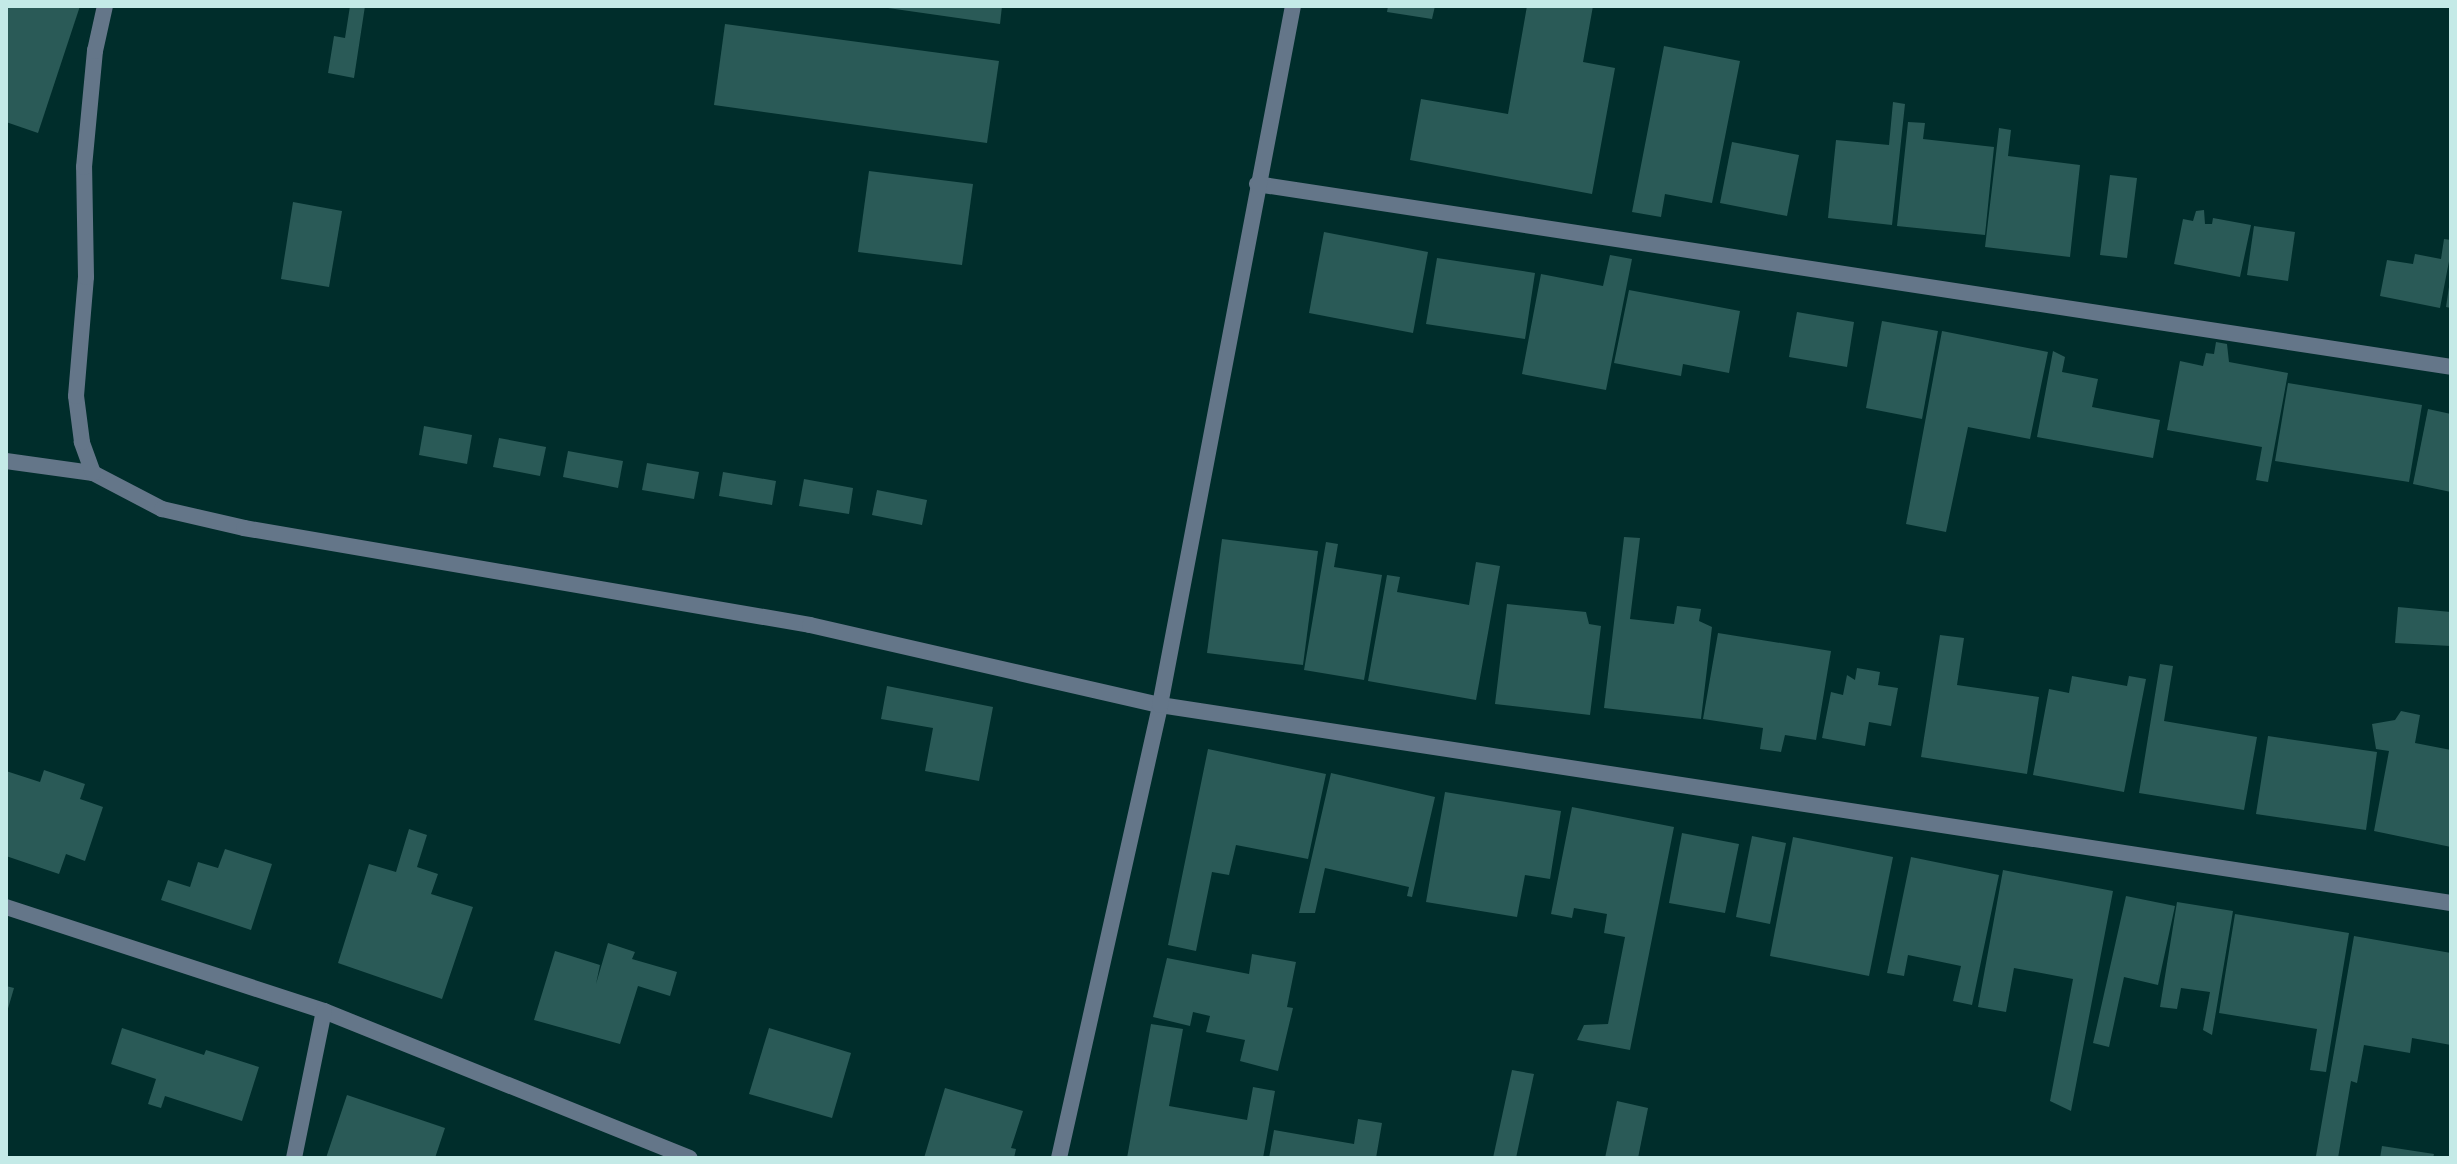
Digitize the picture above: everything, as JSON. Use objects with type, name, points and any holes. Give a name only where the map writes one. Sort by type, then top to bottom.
[{"type":"street","points":[[93,473],[82,442],[76,396],[86,277],[84,167],[95,51],[105,6]]},
{"type":"street","points":[[1059,1158],[1160,705],[1293,6]]},
{"type":"street","points":[[1257,184],[2451,367]]},
{"type":"street","points":[[6,461],[93,473],[162,509],[244,528],[810,625],[1160,705],[2451,903]]},
{"type":"street","points":[[6,907],[324,1011],[690,1158]]},
{"type":"street","points":[[294,1158],[324,1011]]},
{"type":"building","points":[[6,6],[80,6],[38,133],[6,122]]},
{"type":"building","points":[[350,6],[365,6],[354,78],[328,73],[334,36],[345,38]]},
{"type":"building","points":[[874,6],[1002,6],[1000,24]]},
{"type":"building","points":[[1388,6],[1435,6],[1432,19],[1387,12]]},
{"type":"building","points":[[1527,6],[1593,6],[1583,62],[1615,68],[1592,194],[1410,160],[1421,99],[1508,114]]},
{"type":"building","points":[[725,24],[999,61],[987,143],[714,105]]},
{"type":"building","points":[[1664,46],[1740,61],[1712,203],[1665,194],[1661,217],[1632,212]]},
{"type":"building","points":[[1893,102],[1905,104],[1892,225],[1828,218],[1836,140],[1889,145]]},
{"type":"building","points":[[1908,122],[1925,123],[1923,139],[1994,147],[1985,235],[1897,226]]},
{"type":"building","points":[[1999,128],[2011,130],[2008,156],[2080,165],[2070,257],[1985,247]]},
{"type":"building","points":[[1732,142],[1799,155],[1787,216],[1720,203]]},
{"type":"building","points":[[869,171],[973,184],[962,265],[858,252]]},
{"type":"building","points":[[2110,175],[2137,178],[2127,258],[2100,255]]},
{"type":"building","points":[[293,202],[342,211],[329,287],[281,279]]},
{"type":"building","points":[[2204,210],[2205,224],[2212,224],[2213,218],[2251,225],[2240,277],[2174,264],[2183,219],[2193,221],[2196,211]]},
{"type":"building","points":[[2254,226],[2295,232],[2288,281],[2247,275]]},
{"type":"building","points":[[1324,232],[1428,252],[1413,333],[1309,313]]},
{"type":"building","points":[[2444,239],[2451,240],[2451,251],[2440,308],[2380,296],[2387,260],[2413,264],[2415,254],[2441,259]]},
{"type":"building","points":[[1610,255],[1632,259],[1606,390],[1522,374],[1541,274],[1603,286]]},
{"type":"building","points":[[1437,258],[1535,273],[1525,339],[1426,324]]},
{"type":"building","points":[[2451,287],[2451,308],[2446,307]]},
{"type":"building","points":[[1629,290],[1740,311],[1729,373],[1683,364],[1681,376],[1614,363]]},
{"type":"building","points":[[1797,312],[1854,322],[1847,367],[1789,357]]},
{"type":"building","points":[[1882,321],[1938,331],[1922,419],[1866,408]]},
{"type":"building","points":[[1942,331],[2048,352],[2030,439],[1968,427],[1946,532],[1906,524]]},
{"type":"building","points":[[2216,342],[2227,344],[2229,362],[2288,373],[2268,482],[2256,480],[2262,447],[2167,430],[2180,361],[2203,366],[2206,353],[2214,354]]},
{"type":"building","points":[[2053,351],[2065,357],[2062,372],[2098,379],[2092,407],[2160,420],[2153,458],[2037,437]]},
{"type":"building","points":[[2288,383],[2422,405],[2409,482],[2275,461]]},
{"type":"building","points":[[2428,409],[2451,414],[2451,492],[2413,484]]},
{"type":"building","points":[[424,426],[472,435],[467,464],[419,455]]},
{"type":"building","points":[[499,438],[546,447],[540,476],[493,467]]},
{"type":"building","points":[[568,451],[623,461],[618,488],[563,477]]},
{"type":"building","points":[[647,463],[699,472],[694,499],[642,490]]},
{"type":"building","points":[[723,472],[776,481],[772,505],[719,496]]},
{"type":"building","points":[[804,479],[853,488],[849,514],[799,506]]},
{"type":"building","points":[[877,490],[927,500],[922,525],[872,515]]},
{"type":"building","points":[[1624,537],[1640,538],[1630,619],[1674,624],[1677,606],[1701,609],[1699,621],[1712,627],[1701,719],[1604,708]]},
{"type":"building","points":[[1222,539],[1318,551],[1303,665],[1207,653]]},
{"type":"building","points":[[1326,542],[1338,544],[1334,567],[1382,575],[1364,680],[1304,670]]},
{"type":"building","points":[[1476,562],[1500,566],[1476,700],[1368,681],[1387,575],[1400,577],[1397,592],[1469,605]]},
{"type":"building","points":[[1507,604],[1586,612],[1589,624],[1601,626],[1590,715],[1495,704]]},
{"type":"building","points":[[2398,607],[2451,612],[2451,646],[2395,643]]},
{"type":"building","points":[[1718,633],[1831,651],[1816,740],[1785,735],[1781,752],[1760,749],[1763,728],[1703,719]]},
{"type":"building","points":[[1940,635],[1964,638],[1957,685],[2039,697],[2027,774],[1921,757]]},
{"type":"building","points":[[2160,664],[2173,666],[2164,721],[2257,737],[2244,810],[2139,793]]},
{"type":"building","points":[[1857,668],[1880,672],[1878,685],[1898,688],[1891,726],[1869,722],[1865,746],[1822,738],[1831,692],[1843,695],[1847,675],[1855,680]]},
{"type":"building","points":[[2072,676],[2127,686],[2129,676],[2146,679],[2124,792],[2033,775],[2049,689],[2069,693]]},
{"type":"building","points":[[887,686],[993,707],[979,781],[925,771],[933,728],[881,719]]},
{"type":"building","points":[[2401,711],[2420,715],[2415,743],[2451,750],[2451,847],[2374,831],[2389,751],[2376,749],[2372,724],[2395,720]]},
{"type":"building","points":[[2268,736],[2377,752],[2366,830],[2256,814]]},
{"type":"building","points":[[1208,749],[1326,774],[1308,859],[1236,845],[1229,875],[1212,872],[1196,951],[1168,945]]},
{"type":"building","points":[[44,770],[85,784],[80,799],[103,807],[85,861],[66,854],[59,874],[6,856],[6,771],[40,782]]},
{"type":"building","points":[[1331,773],[1435,797],[1412,897],[1407,896],[1409,887],[1325,868],[1315,913],[1299,913]]},
{"type":"building","points":[[1445,792],[1561,811],[1550,879],[1525,875],[1517,917],[1426,902]]},
{"type":"building","points":[[1572,807],[1674,827],[1630,1050],[1577,1040],[1584,1025],[1608,1024],[1625,937],[1604,933],[1607,914],[1574,908],[1572,918],[1551,914]]},
{"type":"building","points":[[409,829],[427,835],[417,867],[438,874],[431,894],[473,907],[442,999],[338,963],[369,864],[396,872]]},
{"type":"building","points":[[1682,833],[1739,844],[1725,913],[1669,903]]},
{"type":"building","points":[[1752,836],[1786,843],[1770,924],[1736,917]]},
{"type":"building","points":[[1793,837],[1893,857],[1869,976],[1770,956]]},
{"type":"building","points":[[225,849],[272,864],[251,930],[161,900],[168,880],[190,887],[198,862],[218,868]]},
{"type":"building","points":[[1911,857],[1999,875],[1972,1005],[1953,1001],[1961,966],[1908,955],[1904,976],[1887,973]]},
{"type":"building","points":[[2003,870],[2113,891],[2071,1111],[2050,1101],[2073,979],[2014,968],[2006,1012],[1978,1007]]},
{"type":"building","points":[[2126,896],[2175,906],[2158,985],[2124,977],[2109,1047],[2093,1043]]},
{"type":"building","points":[[2177,902],[2233,911],[2212,1035],[2203,1030],[2210,992],[2181,988],[2177,1009],[2160,1007]]},
{"type":"building","points":[[2235,914],[2349,933],[2326,1072],[2310,1070],[2317,1029],[2219,1013]]},
{"type":"building","points":[[2354,936],[2451,953],[2451,1045],[2412,1038],[2410,1053],[2364,1045],[2357,1083],[2351,1081],[2338,1158],[2329,1158],[2316,1156]]},
{"type":"building","points":[[608,943],[635,952],[632,959],[677,972],[670,996],[638,986],[620,1044],[534,1020],[555,951],[600,965],[596,984]]},
{"type":"building","points":[[1252,954],[1296,962],[1287,1007],[1293,1008],[1278,1071],[1240,1061],[1245,1040],[1206,1032],[1210,1016],[1193,1012],[1190,1026],[1153,1017],[1167,958],[1249,974]]},
{"type":"building","points":[[6,986],[14,988],[7,1012],[6,1012]]},
{"type":"building","points":[[1151,1024],[1183,1029],[1169,1106],[1247,1120],[1253,1087],[1275,1091],[1263,1158],[1127,1158]]},
{"type":"building","points":[[122,1028],[204,1055],[206,1050],[259,1067],[242,1121],[165,1096],[161,1108],[148,1104],[156,1079],[111,1064]]},
{"type":"building","points":[[769,1028],[851,1053],[832,1118],[749,1094]]},
{"type":"building","points":[[1512,1070],[1534,1074],[1516,1158],[1493,1158]]},
{"type":"building","points":[[945,1088],[1023,1111],[1011,1148],[1016,1149],[1014,1158],[924,1158]]},
{"type":"building","points":[[347,1095],[445,1128],[435,1158],[326,1158]]},
{"type":"building","points":[[1617,1101],[1648,1108],[1638,1158],[1605,1158]]},
{"type":"building","points":[[1358,1119],[1382,1123],[1376,1158],[1269,1158],[1274,1130],[1354,1144]]},
{"type":"building","points":[[2382,1146],[2434,1154],[2433,1158],[2380,1158]]}]
